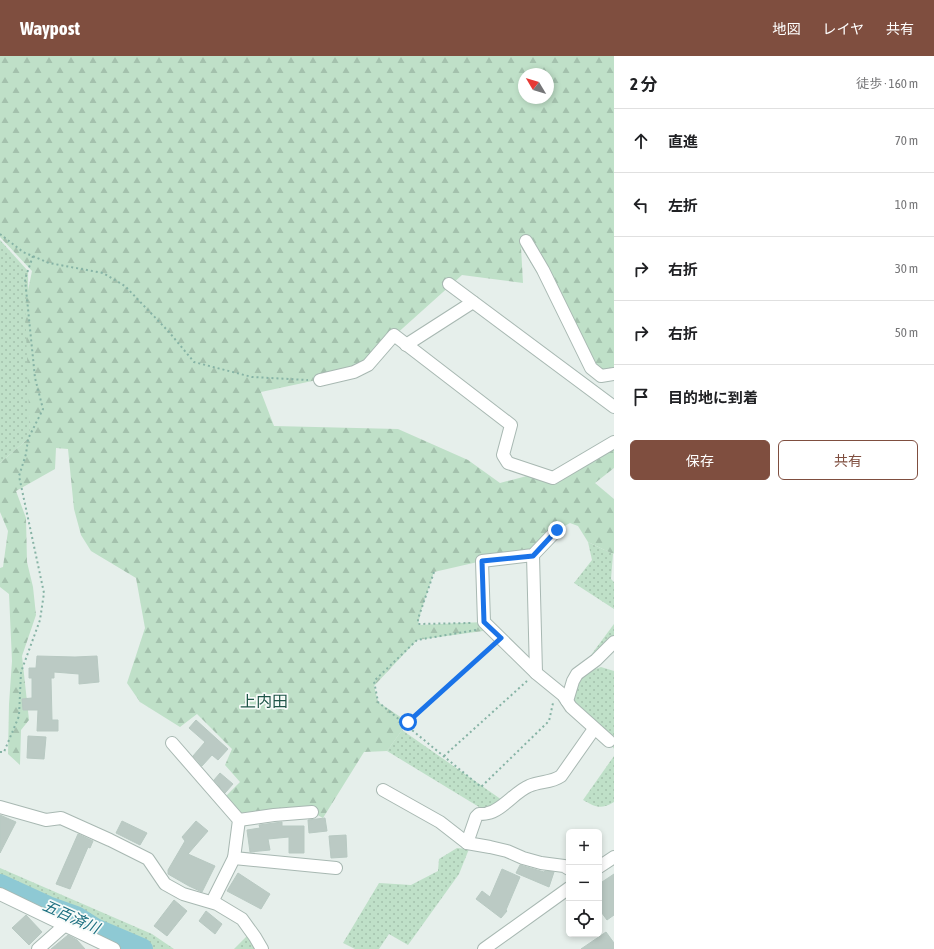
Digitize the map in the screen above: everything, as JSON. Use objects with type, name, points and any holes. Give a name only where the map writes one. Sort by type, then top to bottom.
[{"type":"street","points":[[526,241],[543,270],[591,368],[601,376]]},
{"type":"street","points":[[449,284],[614,407]]},
{"type":"street","points":[[406,345],[473,302]]},
{"type":"street","points":[[320,380],[354,372],[368,365],[394,335],[511,424],[503,455],[508,463],[553,478],[614,442]]},
{"type":"street","points":[[585,386],[601,376],[614,374]]},
{"type":"street","points":[[557,530],[533,556],[482,561],[486,625],[536,673],[556,689],[571,708],[609,741]]},
{"type":"street","points":[[533,556],[536,673]]},
{"type":"street","points":[[567,701],[572,681],[577,674],[596,660],[614,642]]},
{"type":"street","points":[[467,843],[476,817],[479,814],[489,814],[496,810],[518,791],[530,785],[555,780],[562,776],[594,729]]},
{"type":"street","points":[[172,743],[239,820],[234,858],[212,902]]},
{"type":"street","points":[[383,790],[440,822],[467,843],[496,848],[523,858],[566,867]]},
{"type":"street","points":[[0,807],[46,820],[61,818],[148,859],[165,884],[183,894],[218,904],[242,919],[262,949]]},
{"type":"street","points":[[239,820],[312,812]]},
{"type":"street","points":[[602,865],[614,857]]},
{"type":"street","points":[[234,858],[336,868]]},
{"type":"street","points":[[484,949],[566,890]]},
{"type":"street","points":[[0,894],[114,949]]},
{"type":"street","points":[[38,949],[65,925]]},
{"type":"path","points":[[0,234],[23,252],[48,263],[103,274],[125,286],[169,332],[183,351],[194,362],[252,377],[320,380]]},
{"type":"path","points":[[0,752],[4,752],[19,716],[21,672],[40,620],[44,593],[20,476],[26,454],[28,439],[43,409],[35,378],[25,279],[33,256]]},
{"type":"path","points":[[434,572],[418,619],[418,624],[486,625]]},
{"type":"path","points":[[486,625],[417,640],[374,680],[378,702],[481,787],[549,721],[556,689]]},
{"type":"path","points":[[405,725],[501,638]]},
{"type":"path","points":[[444,756],[536,673]]},
{"type":"green space","points":[[0,56],[614,56],[614,372],[601,376],[521,247],[523,283],[462,275],[354,372],[261,392],[274,426],[398,429],[468,460],[500,483],[538,473],[553,478],[614,441],[614,468],[595,483],[614,499],[614,553],[613,554],[588,542],[578,526],[570,523],[557,530],[534,555],[482,561],[434,572],[418,625],[484,622],[483,631],[417,640],[374,686],[378,702],[408,722],[387,751],[364,752],[323,818],[312,812],[233,813],[224,798],[240,782],[225,765],[232,749],[197,714],[180,727],[140,702],[127,683],[145,628],[136,578],[91,551],[81,535],[74,509],[68,449],[56,448],[55,469],[16,491],[26,518],[27,562],[33,587],[36,615],[22,656],[29,720],[21,730],[20,765],[8,754],[12,661],[9,594],[0,587],[0,568],[3,567],[8,531],[0,512],[0,463],[30,437],[25,305],[32,271],[0,237]]},
{"type":"green space","points":[[0,240],[28,271],[30,437],[0,463]]},
{"type":"green space","points":[[588,542],[613,554],[611,579],[614,582],[614,609],[574,583],[592,560]]},
{"type":"green space","points":[[614,624],[614,638],[591,655]]},
{"type":"green space","points":[[601,667],[614,671],[614,749],[610,742],[582,714],[572,699],[583,673]]},
{"type":"green space","points":[[402,730],[502,800],[484,810],[387,751]]},
{"type":"green space","points":[[614,756],[614,802],[598,807],[583,800]]},
{"type":"green space","points":[[457,848],[469,849],[459,874],[408,945],[389,934],[379,949],[355,949],[343,943],[379,883],[411,885],[438,871],[439,859]]},
{"type":"green space","points":[[0,868],[152,934],[174,949],[124,949],[62,922],[0,891]]},
{"type":"green space","points":[[248,935],[256,949],[234,949]]},
{"type":"building","points":[[37,656],[97,656],[99,682],[79,684],[79,674],[54,672],[54,678],[51,678],[52,720],[58,720],[58,731],[37,731],[38,710],[23,710],[22,699],[32,698],[32,678],[29,678],[29,668],[36,668]]},
{"type":"building","points":[[196,720],[228,749],[218,760],[212,755],[202,766],[193,756],[205,742],[189,728]]},
{"type":"building","points":[[28,736],[46,737],[44,759],[27,758]]},
{"type":"building","points":[[220,773],[233,784],[225,793],[214,780]]},
{"type":"building","points":[[0,815],[16,822],[0,853]]},
{"type":"building","points":[[325,818],[327,831],[309,833],[308,820]]},
{"type":"building","points":[[122,821],[147,833],[140,845],[116,833]]},
{"type":"building","points":[[196,821],[208,831],[188,854],[215,866],[202,892],[168,874],[168,870],[185,841],[182,837]]},
{"type":"building","points":[[282,822],[282,826],[304,826],[304,853],[289,853],[289,837],[268,839],[270,850],[250,852],[247,830],[260,828],[259,825]]},
{"type":"building","points":[[78,834],[93,841],[90,848],[88,847],[70,889],[56,884]]},
{"type":"building","points":[[346,835],[347,857],[331,858],[329,836]]},
{"type":"building","points":[[520,865],[544,872],[554,872],[549,887],[516,873]]},
{"type":"building","points":[[502,869],[520,877],[506,910],[507,911],[501,918],[476,899],[482,891],[490,897]]},
{"type":"building","points":[[238,873],[270,894],[261,909],[227,891]]},
{"type":"building","points":[[614,874],[614,915],[607,920],[602,913],[602,882]]},
{"type":"building","points":[[174,900],[187,911],[167,936],[154,926]]},
{"type":"building","points":[[206,911],[222,924],[215,934],[199,921]]},
{"type":"building","points":[[26,915],[42,932],[29,945],[12,928]]},
{"type":"building","points":[[606,932],[614,943],[614,949],[581,949],[599,937],[602,937],[602,935]]},
{"type":"building","points":[[68,935],[77,940],[85,949],[51,949]]},
{"type":"waterway","name":"五百済川","points":[[0,885],[48,907],[76,917],[95,929],[142,949]]},
{"type":"district","name":"上内田","points":[[264,701]]},
{"type":"route","points":[[408,722],[501,638],[484,622],[482,561],[533,556],[557,530]]}]
